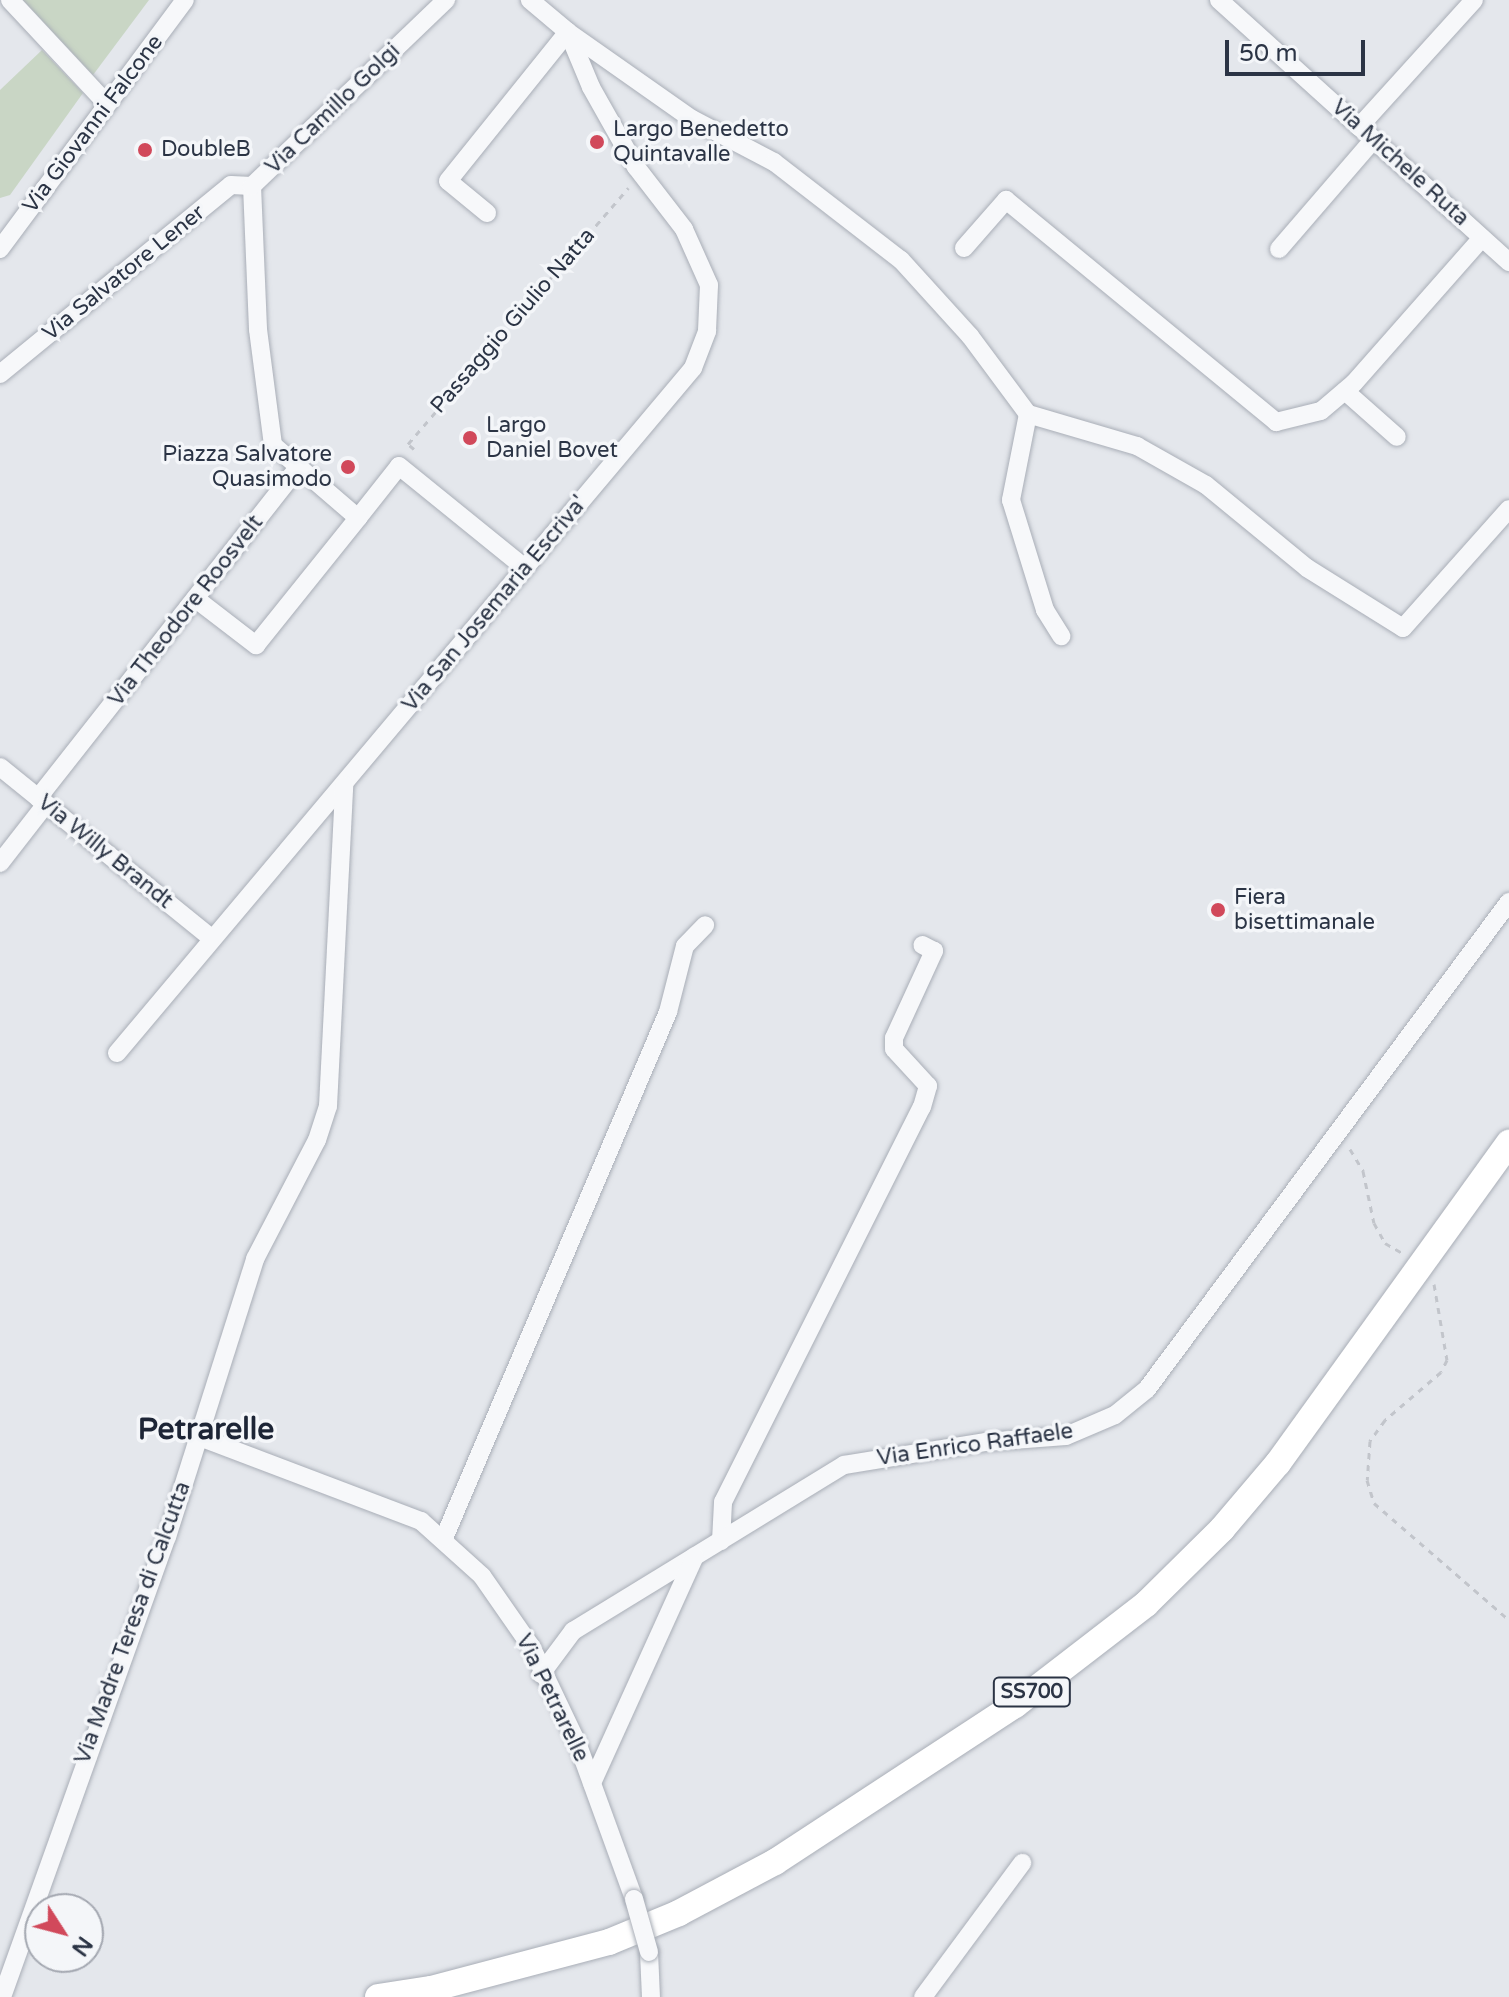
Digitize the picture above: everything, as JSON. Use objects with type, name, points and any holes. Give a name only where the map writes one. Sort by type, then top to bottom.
[{"type":"highway","name":"SS700","points":[[378,1997],[431,1989],[609,1942],[679,1913],[775,1862],[1015,1705],[1146,1604],[1222,1529],[1278,1463],[1509,1143]]},
{"type":"street","points":[[10,0],[107,104]]},
{"type":"street","name":"Via Giovanni Falcone","points":[[0,249],[185,0]]},
{"type":"street","name":"Via Camillo Golgi","points":[[298,468],[273,445],[258,329],[252,186],[446,0]]},
{"type":"street","name":"Via San Josemaria Escriva'","points":[[117,1053],[210,937],[344,785],[693,368],[707,331],[709,285],[684,229],[636,167],[591,87],[568,32],[530,0]]},
{"type":"street","name":"Via Michele Ruta","points":[[1219,0],[1509,262]]},
{"type":"street","points":[[1359,127],[1474,0]]},
{"type":"street","points":[[487,213],[448,181],[568,32],[692,119],[774,162],[901,260],[970,336],[1028,414],[1137,446],[1192,478],[1307,568],[1403,628],[1509,509]]},
{"type":"street","points":[[1279,249],[1373,140]]},
{"type":"street","name":"Via Salvatore Lener","points":[[0,374],[231,185],[252,186]]},
{"type":"street","points":[[964,248],[1006,200],[1276,422],[1321,411],[1345,391],[1482,238]]},
{"type":"street","points":[[1345,391],[1397,437]]},
{"type":"street","points":[[1028,414],[1011,500],[1045,610],[1061,636]]},
{"type":"street","points":[[196,599],[256,645],[399,466],[525,568]]},
{"type":"street","points":[[298,468],[358,518]]},
{"type":"street","name":"Via Theodore Roosvelt","points":[[0,863],[42,801],[298,468]]},
{"type":"street","name":"Via Willy Brandt","points":[[0,767],[210,937]]},
{"type":"street","name":"Via Madre Teresa di Calcutta","points":[[2,1997],[167,1537],[255,1259],[317,1140],[328,1106],[344,785]]},
{"type":"street","name":"Via Enrico Raffaele","points":[[541,1674],[573,1631],[844,1465],[986,1442],[1066,1436],[1115,1415],[1147,1389],[1509,902]]},
{"type":"street","points":[[444,1538],[668,1012],[685,946],[705,925]]},
{"type":"street","points":[[721,1541],[723,1502],[922,1107],[928,1086],[894,1049],[894,1038],[934,951],[922,945]]},
{"type":"street","name":"Via Petrarelle","points":[[197,1436],[421,1521],[444,1538],[482,1576],[532,1648],[592,1783],[634,1899],[649,1952],[651,1997]]},
{"type":"street","points":[[592,1783],[695,1556]]},
{"type":"street","points":[[923,1997],[1022,1863]]},
{"type":"path","name":"Passaggio Giulio Natta","points":[[414,449],[408,444],[625,192]]},
{"type":"path","points":[[1338,1133],[1363,1171],[1369,1208],[1385,1243],[1408,1257]]},
{"type":"path","points":[[1433,1275],[1447,1360],[1441,1372],[1385,1420],[1370,1441],[1367,1480],[1374,1503],[1509,1620]]},
{"type":"green space","points":[[23,0],[149,0],[93,75]]},
{"type":"green space","points":[[42,50],[83,93],[10,195],[0,198],[0,90]]},
{"type":"place","name":"Largo Benedetto Quintavalle","points":[[597,142]]},
{"type":"place","name":"DoubleB","points":[[145,150]]},
{"type":"place","name":"Largo Daniel Bovet","points":[[470,438]]},
{"type":"place","name":"Piazza Salvatore Quasimodo","points":[[348,467]]},
{"type":"place","name":"Fiera bisettimanale","points":[[1218,910]]},
{"type":"district","name":"Petrarelle","points":[[206,1430]]}]
